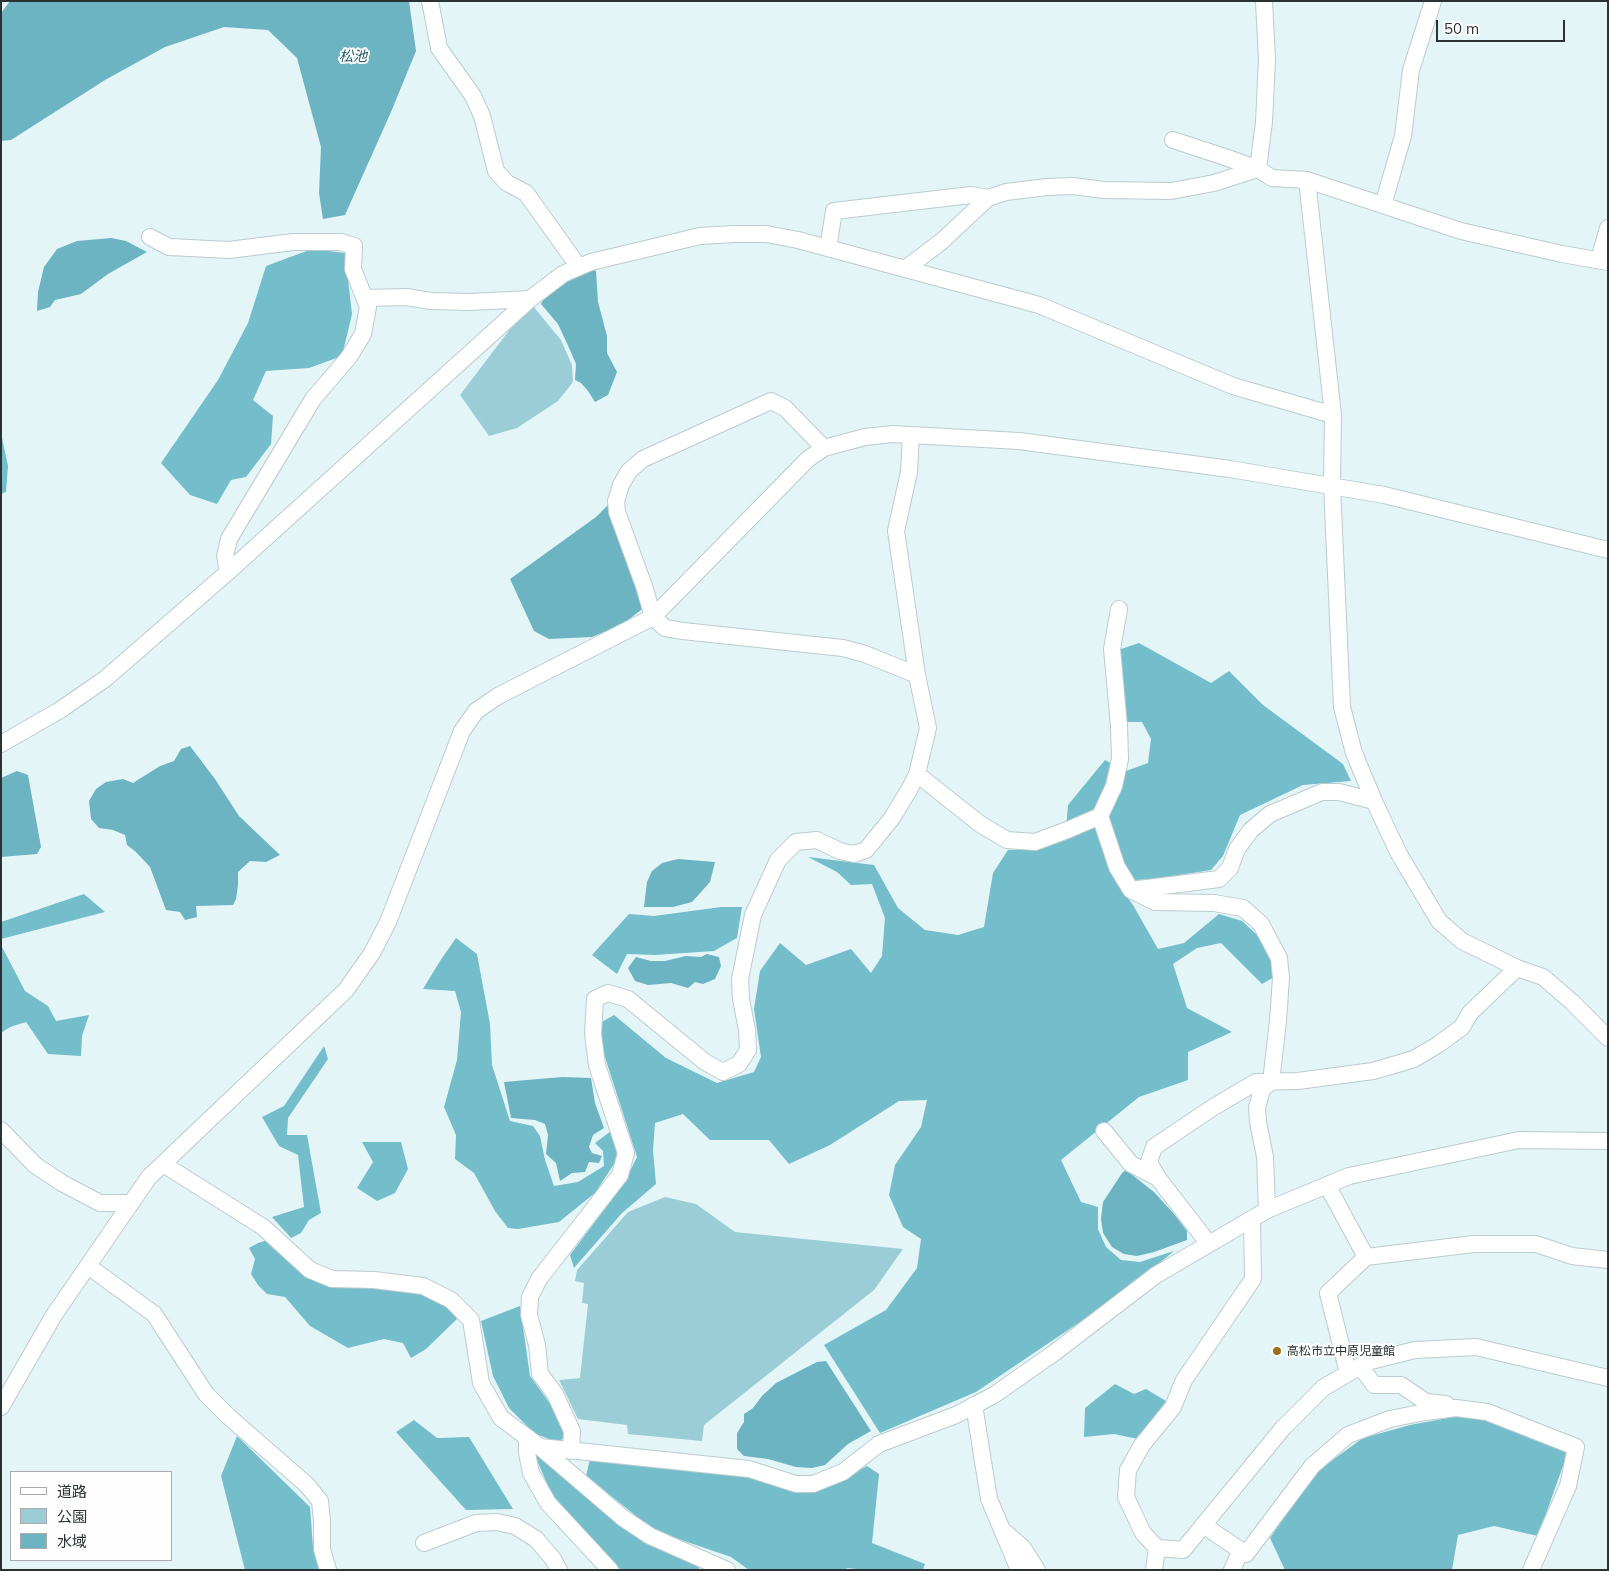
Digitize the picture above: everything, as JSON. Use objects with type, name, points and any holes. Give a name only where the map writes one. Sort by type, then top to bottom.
[{"type":"street","points":[[430,1],[439,48],[473,96],[482,116],[496,171],[507,182],[526,193],[576,263]]},
{"type":"street","points":[[1258,169],[1264,122],[1267,60],[1264,1]]},
{"type":"street","points":[[1383,205],[1403,136],[1410,70],[1433,1]]},
{"type":"street","points":[[1173,140],[1258,169],[1272,178],[1307,180],[1461,231],[1562,254],[1603,261],[1608,228]]},
{"type":"street","points":[[905,269],[942,241],[988,198],[1006,192],[1047,186],[1073,186],[1104,190],[1171,192],[1214,183],[1258,169]]},
{"type":"street","points":[[1307,180],[1333,415],[1332,486],[1342,707],[1354,753],[1374,801],[1400,854],[1438,921],[1462,941],[1517,968],[1544,978],[1572,1002],[1608,1038]]},
{"type":"street","points":[[828,248],[834,211],[971,195],[988,198]]},
{"type":"street","points":[[1,744],[60,710],[105,679],[228,572],[530,299],[564,274],[591,262],[700,236],[766,234],[798,240],[1039,305],[1233,386],[1333,415]]},
{"type":"street","points":[[150,238],[169,247],[229,250],[293,242],[341,242],[354,246],[352,269],[368,307],[363,334],[350,356],[314,399],[229,539],[225,556],[228,572]]},
{"type":"street","points":[[364,298],[406,297],[431,301],[469,302],[530,299]]},
{"type":"street","points":[[824,448],[785,408],[771,401],[642,459],[629,471],[621,485],[616,501],[616,512],[641,577],[653,617],[666,628],[683,631],[843,648],[864,654],[917,675]]},
{"type":"street","points":[[1,1407],[54,1315],[149,1177],[346,990],[372,952],[388,922],[462,731],[476,711],[507,692],[653,617],[808,459],[824,448],[865,437],[893,434],[1019,441],[1230,469],[1384,495],[1608,550]]},
{"type":"street","points":[[571,1451],[572,1431],[555,1394],[540,1374],[537,1346],[529,1315],[530,1297],[539,1279],[620,1175],[626,1153],[597,1065],[593,1034],[595,999],[608,993],[628,999],[705,1062],[723,1072],[739,1064],[748,1050],[747,1030],[740,999],[740,979],[753,915],[778,860],[796,842],[816,840],[840,851],[854,854],[866,850],[892,818],[916,774],[928,728],[917,675],[896,531],[909,472],[910,435]]},
{"type":"street","points":[[916,774],[980,824],[1006,840],[1035,842],[1070,830],[1100,816],[1114,786],[1120,759],[1112,650],[1119,609]]},
{"type":"street","points":[[1131,890],[1219,879],[1230,868],[1237,849],[1251,830],[1270,814],[1322,792],[1339,792],[1374,801]]},
{"type":"street","points":[[1100,816],[1117,867],[1131,890],[1155,902],[1214,904],[1243,908],[1261,924],[1279,958],[1281,978],[1271,1082],[1262,1089],[1257,1108],[1265,1157],[1267,1210]]},
{"type":"street","points":[[1209,1244],[1158,1178],[1148,1162],[1154,1147],[1212,1108],[1256,1082],[1298,1081],[1373,1072],[1414,1059],[1462,1027],[1470,1013],[1517,968]]},
{"type":"street","points":[[1,1130],[35,1165],[62,1183],[100,1203],[131,1203]]},
{"type":"street","points":[[1104,1131],[1131,1164],[1158,1178]]},
{"type":"street","points":[[534,1442],[571,1451],[749,1468],[796,1484],[813,1484],[843,1472],[879,1444],[956,1415],[994,1396],[1156,1275],[1267,1210],[1349,1176],[1519,1140],[1608,1141]]},
{"type":"street","points":[[163,1164],[263,1227],[310,1270],[332,1279],[374,1280],[423,1286],[451,1300],[471,1320],[482,1382],[501,1418],[534,1442],[623,1518],[650,1536],[728,1570]]},
{"type":"street","points":[[1327,1185],[1366,1256]]},
{"type":"street","points":[[1252,1218],[1253,1279],[1184,1380],[1174,1407],[1142,1445],[1128,1470],[1126,1498],[1143,1533],[1157,1548],[1183,1550],[1283,1428],[1323,1388],[1367,1362],[1415,1350],[1476,1347],[1608,1378]]},
{"type":"street","points":[[1531,1570],[1568,1486],[1576,1447],[1487,1412],[1426,1402],[1401,1385],[1374,1385],[1354,1370],[1328,1293],[1366,1256],[1474,1244],[1536,1244],[1572,1256],[1608,1260]]},
{"type":"street","points":[[88,1266],[154,1314],[206,1394],[228,1416],[308,1485],[320,1502],[322,1549],[328,1570]]},
{"type":"street","points":[[974,1406],[989,1499],[1018,1570]]},
{"type":"street","points":[[1203,1525],[1246,1554],[1312,1466],[1348,1435],[1390,1419],[1456,1408]]},
{"type":"street","points":[[534,1442],[527,1453],[531,1473],[548,1504],[610,1570]]},
{"type":"street","points":[[424,1543],[476,1523],[497,1522],[515,1526],[536,1540],[560,1570]]},
{"type":"street","points":[[1002,1530],[1023,1548],[1037,1570]]},
{"type":"street","points":[[1154,1570],[1157,1548]]},
{"type":"street","points":[[1232,1570],[1241,1550]]},
{"type":"green space","points":[[533,306],[561,340],[572,365],[573,382],[558,401],[517,428],[489,436],[460,395],[517,320]]},
{"type":"green space","points":[[665,1197],[696,1204],[735,1232],[903,1249],[874,1290],[704,1425],[702,1441],[628,1434],[627,1425],[578,1419],[559,1380],[580,1378],[588,1304],[582,1303],[584,1283],[575,1281],[577,1270],[628,1212]]},
{"type":"shaded area","points":[[312,249],[345,253],[352,314],[342,356],[309,368],[266,371],[253,400],[273,416],[271,444],[246,477],[231,480],[217,504],[190,495],[161,463],[218,380],[248,323],[266,266]]},
{"type":"shaded area","points":[[1,433],[8,466],[6,492],[1,494]]},
{"type":"shaded area","points":[[1139,643],[1211,683],[1229,671],[1263,705],[1343,764],[1351,781],[1303,785],[1240,815],[1223,856],[1211,870],[1154,879],[1115,881],[1133,905],[1158,949],[1184,943],[1219,914],[1242,921],[1268,945],[1276,976],[1262,984],[1221,943],[1197,948],[1173,964],[1187,1008],[1232,1032],[1188,1052],[1188,1080],[1139,1097],[1061,1160],[1081,1202],[1098,1207],[1098,1229],[1106,1247],[1121,1260],[1140,1262],[1174,1251],[1123,1293],[976,1392],[880,1433],[824,1345],[886,1310],[917,1268],[921,1239],[903,1227],[889,1195],[895,1165],[921,1127],[927,1100],[899,1101],[830,1145],[789,1164],[769,1140],[710,1140],[683,1114],[655,1123],[653,1151],[656,1184],[622,1213],[574,1268],[570,1255],[623,1185],[637,1157],[603,1051],[600,1023],[614,1015],[666,1058],[717,1083],[754,1072],[761,1057],[754,1009],[760,971],[780,943],[806,965],[851,949],[871,973],[882,956],[885,918],[872,884],[851,885],[837,872],[808,857],[874,865],[898,908],[925,930],[958,935],[984,927],[993,873],[1008,850],[1042,849],[1065,840],[1068,805],[1105,760],[1126,771],[1148,763],[1151,739],[1142,722],[1125,722],[1118,650]]},
{"type":"shaded area","points":[[84,894],[105,912],[1,939],[1,922]]},
{"type":"shaded area","points":[[721,907],[742,907],[737,938],[714,951],[655,955],[627,954],[617,974],[592,955],[629,914],[654,916]]},
{"type":"shaded area","points":[[456,938],[477,954],[490,1024],[492,1065],[510,1121],[533,1126],[540,1136],[545,1160],[554,1186],[578,1182],[604,1166],[603,1151],[595,1143],[611,1131],[618,1158],[595,1193],[559,1222],[518,1229],[508,1228],[495,1211],[474,1173],[455,1159],[456,1135],[444,1107],[457,1060],[461,1012],[455,991],[423,989]]},
{"type":"shaded area","points":[[1,945],[25,991],[48,1006],[56,1021],[89,1015],[82,1036],[81,1056],[48,1054],[26,1022],[10,1027],[1,1033]]},
{"type":"shaded area","points":[[324,1046],[328,1059],[288,1118],[287,1135],[307,1135],[321,1213],[309,1220],[301,1233],[291,1238],[272,1217],[304,1207],[298,1155],[279,1146],[262,1117],[284,1106]]},
{"type":"shaded area","points":[[362,1142],[401,1142],[408,1169],[395,1193],[377,1201],[357,1188],[373,1162]]},
{"type":"shaded area","points":[[268,1240],[307,1274],[418,1291],[446,1301],[457,1319],[426,1349],[411,1358],[403,1343],[384,1339],[348,1348],[310,1326],[285,1297],[267,1294],[258,1285],[251,1274],[255,1259],[249,1248]]},
{"type":"shaded area","points":[[520,1306],[530,1376],[551,1405],[565,1437],[558,1442],[535,1434],[509,1408],[493,1376],[481,1321]]},
{"type":"shaded area","points":[[1115,1384],[1134,1394],[1146,1389],[1166,1401],[1138,1439],[1114,1434],[1084,1437],[1085,1408]]},
{"type":"shaded area","points":[[1464,1415],[1490,1420],[1568,1452],[1538,1536],[1494,1526],[1458,1535],[1452,1570],[1285,1570],[1270,1538],[1316,1472],[1363,1438],[1410,1425]]},
{"type":"shaded area","points":[[414,1420],[437,1438],[469,1437],[513,1509],[466,1510],[396,1432]]},
{"type":"shaded area","points":[[237,1436],[310,1507],[313,1547],[322,1570],[245,1570],[221,1476]]},
{"type":"shaded area","points":[[533,1451],[697,1562],[700,1570],[621,1570],[555,1502]]},
{"type":"shaded area","points":[[590,1459],[746,1475],[793,1491],[825,1488],[867,1466],[879,1474],[872,1543],[925,1564],[923,1570],[865,1570],[847,1568],[846,1570],[749,1570],[731,1557],[655,1531],[586,1476]]},
{"type":"water","name":"松池","points":[[10,1],[409,1],[416,51],[345,215],[323,219],[319,193],[321,147],[297,58],[268,30],[224,27],[165,47],[105,80],[11,140],[1,141],[1,13]]},
{"type":"water","points":[[111,238],[126,241],[147,252],[108,274],[81,294],[55,300],[50,307],[37,311],[38,292],[44,267],[57,249],[77,241]]},
{"type":"water","points":[[592,270],[596,271],[598,302],[607,336],[607,353],[617,372],[608,395],[595,402],[581,383],[575,380],[576,364],[570,350],[558,324],[541,304],[543,300],[565,283]]},
{"type":"water","points":[[608,505],[644,604],[641,610],[623,624],[592,637],[549,639],[534,631],[510,579],[596,517]]},
{"type":"water","points":[[190,746],[215,779],[239,816],[280,855],[266,862],[250,861],[238,872],[236,899],[233,905],[196,906],[197,917],[185,920],[180,912],[166,910],[150,867],[127,845],[125,835],[113,830],[99,828],[91,819],[89,801],[96,789],[106,782],[123,779],[133,783],[160,766],[174,761],[181,749]]},
{"type":"water","points":[[17,771],[28,775],[41,847],[37,854],[1,857],[1,778]]},
{"type":"water","points":[[678,859],[715,862],[710,882],[692,902],[673,907],[644,907],[647,882],[652,871],[662,863]]},
{"type":"water","points":[[707,954],[719,957],[721,966],[715,979],[703,984],[695,982],[688,988],[671,983],[648,985],[635,981],[628,968],[636,957],[651,961],[665,961],[686,956],[701,957]]},
{"type":"water","points":[[562,1077],[591,1078],[595,1103],[604,1128],[593,1135],[589,1147],[592,1153],[602,1156],[599,1163],[589,1162],[585,1172],[572,1173],[560,1181],[556,1163],[546,1154],[548,1135],[545,1124],[535,1120],[511,1118],[504,1082]]},
{"type":"water","points":[[1126,1170],[1154,1192],[1174,1214],[1187,1231],[1187,1240],[1137,1256],[1124,1254],[1112,1247],[1103,1233],[1101,1219],[1103,1202]]},
{"type":"water","points":[[826,1361],[871,1431],[848,1444],[825,1465],[812,1468],[796,1467],[768,1459],[744,1456],[737,1449],[737,1433],[744,1422],[744,1414],[753,1408],[762,1396],[776,1383],[817,1362]]},
{"type":"place","name":"高松市立中原児童館","points":[[1277,1351]]}]
